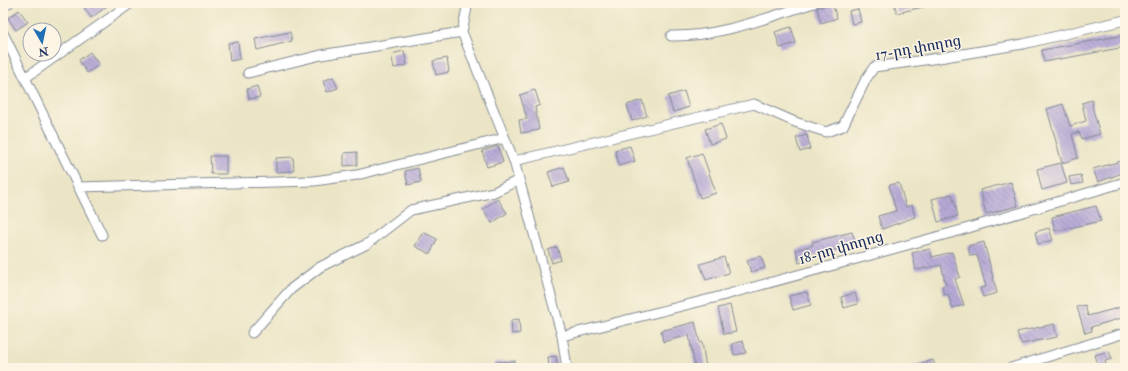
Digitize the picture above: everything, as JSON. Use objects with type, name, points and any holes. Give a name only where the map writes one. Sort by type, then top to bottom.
[{"type":"street","points":[[3,7],[9,3]]},
{"type":"street","points":[[25,78],[131,3]]},
{"type":"street","points":[[468,3],[462,32],[514,161],[562,336],[567,368]]},
{"type":"street","points":[[672,36],[692,36],[726,30],[814,3]]},
{"type":"street","name":"17-րդ փողոց","points":[[514,161],[754,104],[795,122],[826,132],[842,126],[866,79],[874,67],[1023,44],[1125,20]]},
{"type":"street","points":[[248,74],[322,55],[462,32]]},
{"type":"street","points":[[3,33],[102,235]]},
{"type":"street","points":[[78,187],[314,181],[357,175],[505,138]]},
{"type":"street","points":[[252,333],[291,289],[320,267],[366,244],[411,210],[494,192],[519,180]]},
{"type":"street","name":"18-րդ փողոց","points":[[562,336],[714,298],[958,231],[1125,182]]},
{"type":"street","points":[[1011,368],[1125,333]]},
{"type":"building","points":[[81,3],[111,3],[91,18]]},
{"type":"building","points":[[832,3],[837,18],[821,23],[817,8]]},
{"type":"building","points":[[894,3],[926,3],[927,6],[897,13]]},
{"type":"building","points":[[858,9],[861,22],[852,24],[849,11]]},
{"type":"building","points":[[19,10],[28,22],[22,22],[22,26],[16,30],[8,18]]},
{"type":"building","points":[[791,27],[796,43],[780,48],[775,32]]},
{"type":"building","points":[[290,32],[292,41],[257,50],[255,39]]},
{"type":"building","points":[[1125,35],[1125,47],[1044,62],[1042,50]]},
{"type":"building","points":[[238,42],[240,59],[230,61],[228,43]]},
{"type":"building","points":[[404,51],[407,65],[394,68],[391,54]]},
{"type":"building","points":[[90,52],[99,65],[87,73],[79,60]]},
{"type":"building","points":[[447,58],[449,72],[436,75],[433,61]]},
{"type":"building","points":[[333,77],[338,88],[327,92],[323,81]]},
{"type":"building","points":[[257,86],[260,97],[249,99],[247,89]]},
{"type":"building","points":[[535,90],[540,105],[535,107],[539,130],[521,133],[519,120],[527,119],[520,95]]},
{"type":"building","points":[[684,91],[689,107],[673,112],[668,96]]},
{"type":"building","points":[[642,100],[647,116],[632,121],[627,105]]},
{"type":"building","points":[[1092,100],[1093,110],[1100,134],[1082,139],[1079,132],[1072,134],[1078,158],[1062,163],[1047,109],[1063,104],[1070,126],[1086,121],[1082,103]]},
{"type":"building","points":[[721,124],[726,139],[710,144],[705,129]]},
{"type":"building","points":[[807,135],[810,149],[800,152],[796,138]]},
{"type":"building","points":[[498,146],[503,162],[487,167],[482,151]]},
{"type":"building","points":[[630,146],[635,161],[619,166],[615,150]]},
{"type":"building","points":[[357,152],[357,165],[344,166],[344,153]]},
{"type":"building","points":[[702,153],[716,193],[700,198],[687,158]]},
{"type":"building","points":[[210,156],[226,156],[226,174],[211,174]]},
{"type":"building","points":[[293,157],[294,171],[276,172],[276,158]]},
{"type":"building","points":[[1125,160],[1125,172],[1098,182],[1093,169]]},
{"type":"building","points":[[1061,163],[1067,183],[1042,190],[1037,169]]},
{"type":"building","points":[[564,167],[569,182],[553,187],[548,172]]},
{"type":"building","points":[[418,168],[421,182],[408,185],[405,171]]},
{"type":"building","points":[[1081,175],[1083,183],[1071,185],[1069,177]]},
{"type":"building","points":[[1011,182],[1018,206],[986,214],[980,190]]},
{"type":"building","points":[[899,183],[906,207],[912,205],[915,217],[882,229],[878,216],[896,211],[889,185]]},
{"type":"building","points":[[952,194],[958,216],[938,222],[932,199]]},
{"type":"building","points":[[498,199],[507,213],[492,223],[483,209]]},
{"type":"building","points":[[1096,206],[1101,221],[1055,231],[1052,217]]},
{"type":"building","points":[[1049,228],[1053,240],[1038,244],[1035,232]]},
{"type":"building","points":[[423,232],[437,239],[430,254],[415,246]]},
{"type":"building","points":[[852,232],[856,244],[813,256],[814,258],[799,263],[796,250],[813,245],[812,242]]},
{"type":"building","points":[[984,242],[997,293],[983,297],[980,288],[986,287],[977,255],[970,256],[968,246]]},
{"type":"building","points":[[557,247],[561,260],[552,263],[548,250]]},
{"type":"building","points":[[930,249],[932,257],[952,252],[960,277],[955,279],[964,305],[952,308],[948,294],[944,295],[942,286],[946,285],[941,265],[916,270],[912,253]]},
{"type":"building","points":[[761,256],[765,268],[751,272],[747,260]]},
{"type":"building","points":[[724,257],[729,273],[706,280],[700,264]]},
{"type":"building","points":[[807,292],[811,305],[793,310],[789,296]]},
{"type":"building","points":[[855,293],[858,304],[844,308],[841,297]]},
{"type":"building","points":[[730,305],[736,332],[724,334],[718,308]]},
{"type":"building","points":[[1085,305],[1088,316],[1125,306],[1125,317],[1091,327],[1092,331],[1085,333],[1077,307]]},
{"type":"building","points":[[519,319],[520,333],[512,334],[511,320]]},
{"type":"building","points":[[695,322],[700,343],[702,342],[706,368],[695,368],[689,335],[663,342],[661,331]]},
{"type":"building","points":[[1054,324],[1057,337],[1021,344],[1017,332]]},
{"type":"building","points":[[743,341],[746,353],[734,355],[732,344]]},
{"type":"building","points":[[1109,351],[1112,359],[1105,361],[1107,368],[1099,368],[1095,355]]},
{"type":"building","points":[[556,356],[557,368],[549,368],[548,357]]},
{"type":"building","points":[[933,360],[936,368],[912,368],[912,366]]},
{"type":"building","points":[[515,361],[516,368],[494,368],[494,362]]}]
